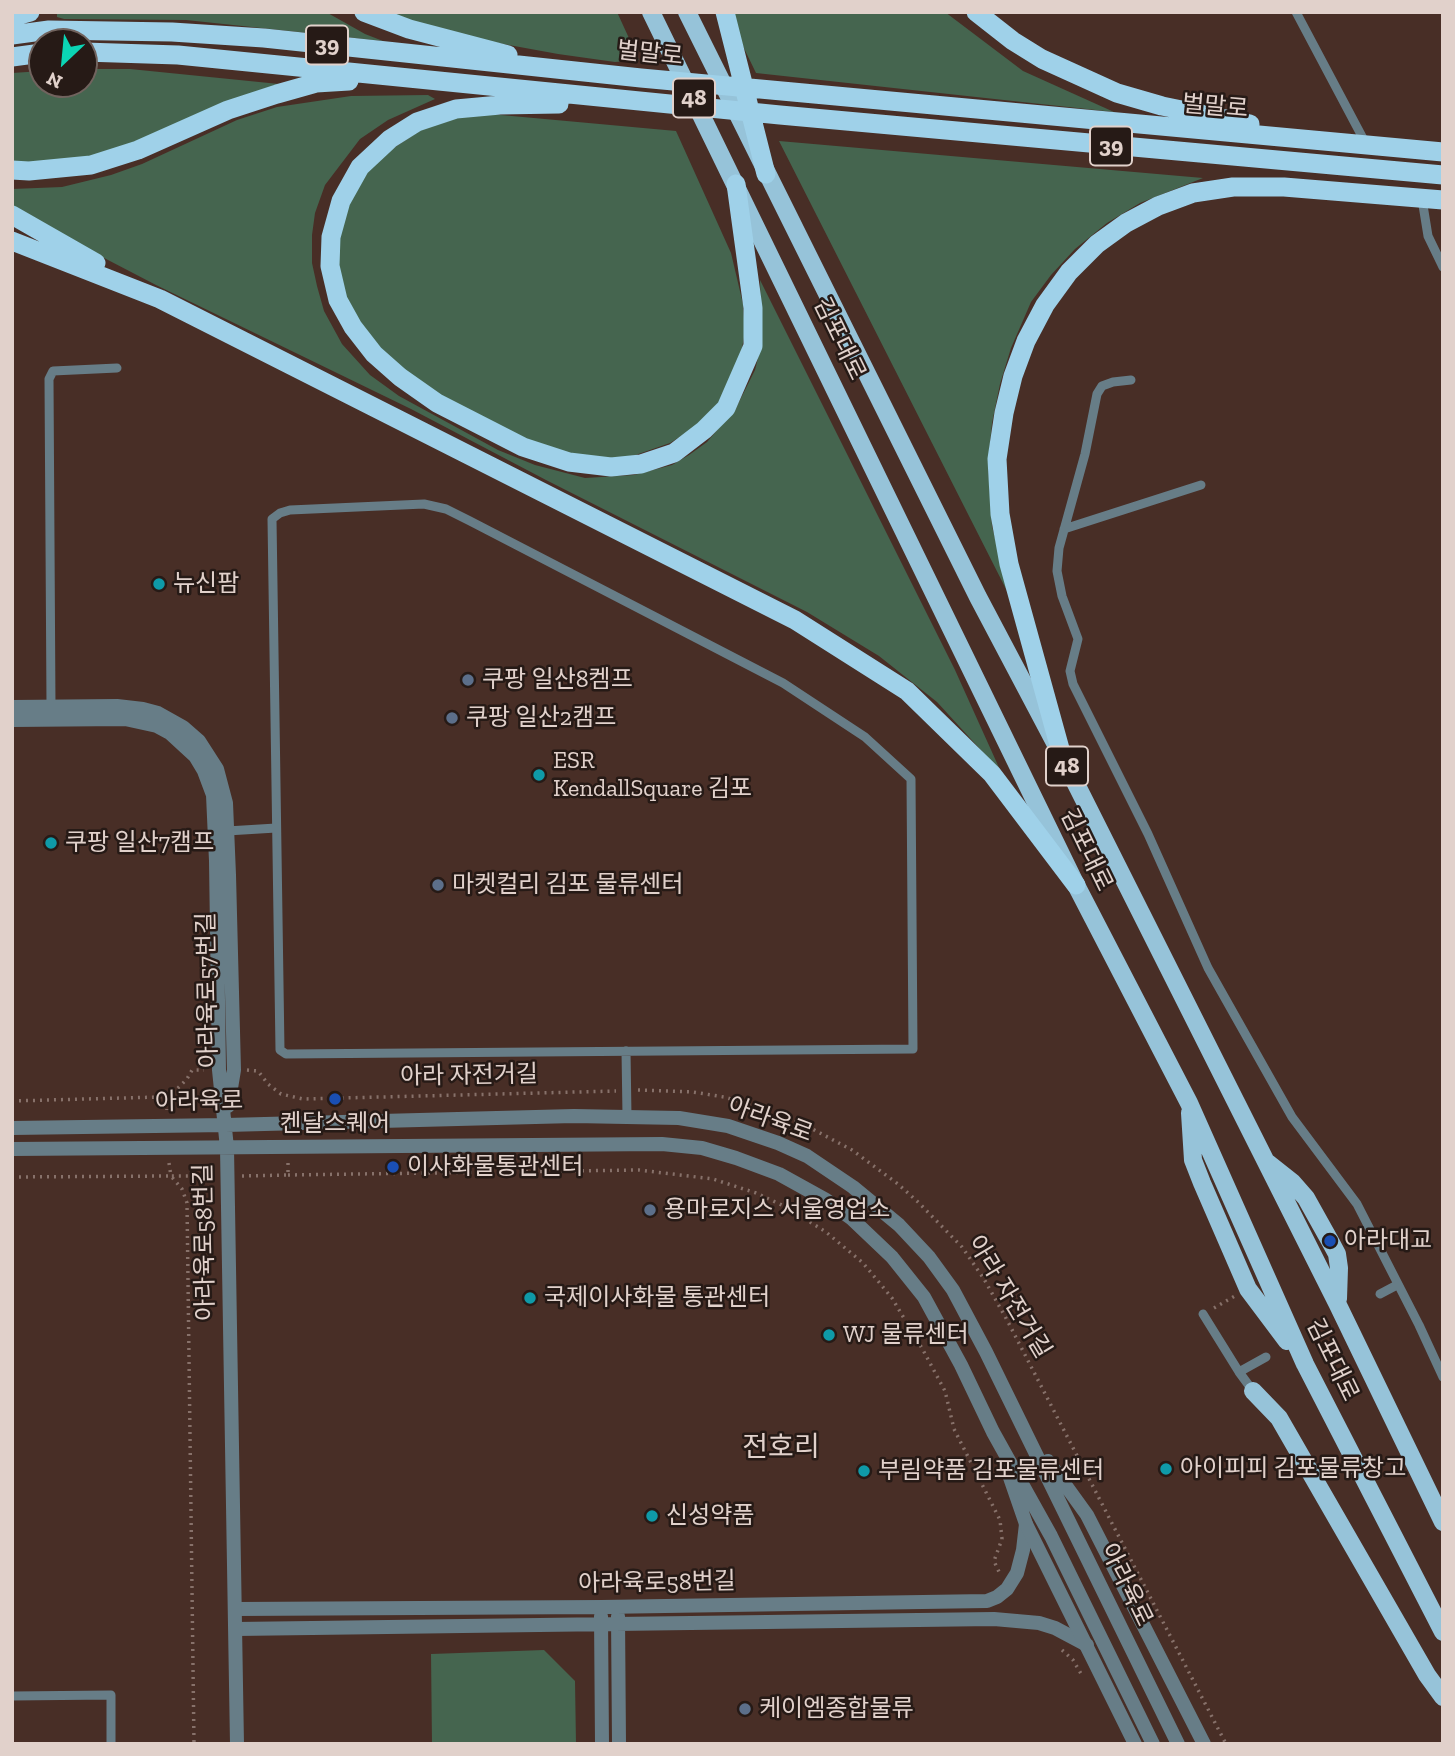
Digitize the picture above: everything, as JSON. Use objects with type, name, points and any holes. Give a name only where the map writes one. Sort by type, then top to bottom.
[{"type":"highway","points":[[12,17],[30,12]]},
{"type":"highway","points":[[364,12],[409,29],[552,69]]},
{"type":"highway","points":[[725,12],[766,174]]},
{"type":"highway","name":"39","points":[[976,12],[1013,41],[1042,59],[1117,93],[1162,107],[1337,143]]},
{"type":"highway","name":"벌말로","points":[[12,35],[49,30],[172,32],[264,38],[641,78],[1443,152]]},
{"type":"highway","name":"벌말로","points":[[98,52],[178,55],[780,116],[1443,175]]},
{"type":"highway","points":[[12,170],[29,172],[90,165],[138,150],[228,110],[316,83],[403,77]]},
{"type":"highway","points":[[654,103],[500,105],[456,109],[417,122],[390,139],[360,167],[341,201],[331,237],[330,267],[338,300],[353,327],[374,354],[400,377],[437,403],[523,447],[569,462],[611,467],[641,464],[674,453],[704,430],[726,408],[753,346],[753,307],[736,184]]},
{"type":"highway","name":"벌말로","points":[[905,127],[1062,152],[1443,190]]},
{"type":"highway","points":[[1062,756],[1009,564],[1000,514],[997,458],[1013,376],[1026,341],[1045,305],[1069,272],[1097,244],[1126,223],[1158,206],[1193,193],[1233,187],[1284,187],[1443,200]]},
{"type":"highway","points":[[12,215],[160,299],[795,620],[907,691],[992,774],[1076,885]]},
{"type":"highway","points":[[12,241],[160,299]]},
{"type":"main road","name":"김포대로","points":[[651,12],[1076,885],[1189,1102],[1305,1364],[1443,1632]]},
{"type":"main road","name":"김포대로","points":[[687,12],[978,597],[1062,756],[1337,1303],[1443,1522]]},
{"type":"main road","points":[[1189,1102],[1193,1160],[1248,1289],[1305,1364]]},
{"type":"main road","points":[[1253,1391],[1279,1418],[1420,1663],[1443,1696]]},
{"type":"street","name":"아라육로57번길","points":[[12,706],[143,709],[158,713],[183,727],[199,741],[217,769],[223,786],[228,831],[234,1070],[226,1125]]},
{"type":"street","name":"아라육로57번길","points":[[12,720],[125,719],[143,722],[170,733],[195,756],[204,771],[213,795],[214,808],[219,1070],[226,1125]]},
{"type":"street","name":"아라육로","points":[[12,1128],[627,1116],[679,1118],[728,1126],[807,1156],[853,1187],[900,1225],[940,1271],[964,1310],[1021,1423],[1178,1744]]},
{"type":"street","name":"아라육로58번길","points":[[226,1125],[237,1744]]},
{"type":"street","name":"아라육로","points":[[12,1149],[662,1144],[702,1148],[779,1174],[826,1200],[873,1237],[924,1297],[993,1432],[1051,1536],[1153,1744]]},
{"type":"street","points":[[1021,1423],[1087,1516],[1204,1744]]},
{"type":"street","points":[[993,1432],[1026,1524],[1135,1744]]},
{"type":"street","name":"아라육로58번길","points":[[236,1609],[987,1601],[1007,1589],[1017,1573],[1026,1524]]},
{"type":"street","points":[[601,1607],[602,1744]]},
{"type":"street","points":[[618,1607],[619,1744]]},
{"type":"street","points":[[236,1629],[1022,1620],[1055,1628],[1087,1645]]},
{"type":"lane","points":[[1296,12],[1367,146]]},
{"type":"lane","points":[[1422,198],[1428,236],[1443,267]]},
{"type":"lane","points":[[51,706],[49,379],[53,371],[117,368]]},
{"type":"lane","points":[[1131,380],[1102,386],[1097,394],[1085,454],[1064,528],[1057,571],[1062,596],[1078,639],[1070,671],[1073,684],[1149,834],[1208,968],[1292,1117],[1357,1204],[1443,1377]]},
{"type":"lane","points":[[1064,528],[1201,485]]},
{"type":"lane","points":[[425,504],[446,509],[737,657],[809,698],[865,737],[911,779],[913,1049],[283,1053],[279,1047],[276,828],[271,524],[275,516],[284,510],[425,504]]},
{"type":"lane","points":[[228,831],[276,828]]},
{"type":"lane","points":[[626,1051],[627,1116]]},
{"type":"lane","points":[[1380,1294],[1396,1285]]},
{"type":"lane","points":[[1203,1314],[1253,1391]]},
{"type":"lane","points":[[1239,1372],[1266,1357]]},
{"type":"lane","points":[[12,1696],[111,1695],[111,1744]]},
{"type":"path","points":[[12,1101],[160,1097],[176,1090],[192,1070]]},
{"type":"path","name":"아라 자전거길","points":[[258,1070],[274,1089],[293,1098],[303,1099],[627,1090],[693,1092],[724,1097],[778,1113],[852,1150],[898,1184],[943,1227],[974,1263],[1007,1320],[1226,1744]]},
{"type":"path","points":[[288,1175],[639,1170],[713,1179],[756,1193],[786,1207],[827,1232],[863,1263],[891,1298],[923,1350],[945,1391],[954,1429],[1000,1520],[1002,1539],[994,1561]]},
{"type":"path","points":[[12,1177],[172,1176],[182,1189],[187,1203],[194,1744]]},
{"type":"path","points":[[1203,1314],[1248,1289]]},
{"type":"path","points":[[1055,1644],[1073,1660],[1087,1686]]},
{"type":"green space","points":[[57,12],[326,12],[383,41],[186,20],[64,19],[57,17]]},
{"type":"green space","points":[[366,12],[617,12],[639,60],[615,62],[558,54],[465,37]]},
{"type":"green space","points":[[732,12],[945,12],[1023,71],[1114,112],[756,73],[740,40]]},
{"type":"green space","points":[[98,69],[130,69],[279,84],[98,159],[12,167],[12,73],[28,72],[28,98],[98,98]]},
{"type":"green space","points":[[428,95],[435,99],[388,120],[360,139],[325,185],[315,213],[312,263],[324,311],[342,344],[370,375],[399,396],[498,450],[535,465],[585,478],[634,475],[672,465],[689,455],[707,442],[736,408],[755,370],[762,342],[760,280],[955,670],[1001,772],[937,702],[879,656],[807,612],[411,409],[156,285],[12,210],[12,189],[62,187],[111,175],[142,164],[237,120],[277,107],[351,96]]},
{"type":"green space","points":[[490,114],[676,131],[731,253],[743,304],[745,332],[739,364],[720,401],[700,424],[670,443],[627,458],[607,460],[549,450],[433,395],[385,360],[341,292],[337,260],[343,214],[364,175],[383,155],[421,130],[447,119]]},
{"type":"green space","points":[[779,141],[1203,178],[1140,203],[1107,223],[1075,249],[1031,302],[1011,348],[1000,384],[992,423],[988,464],[992,526],[1009,595]]},
{"type":"green space","points":[[544,1650],[575,1681],[576,1744],[432,1744],[431,1654]]},
{"type":"place","name":"뉴신팜","points":[[159,584]]},
{"type":"place","name":"쿠팡 일산8켐프","points":[[468,680]]},
{"type":"place","name":"쿠팡 일산2캠프","points":[[452,718]]},
{"type":"place","name":"ESR KendallSquare 김포","points":[[539,775]]},
{"type":"place","name":"쿠팡 일산7캠프","points":[[51,843]]},
{"type":"place","name":"마켓컬리 김포 물류센터","points":[[438,885]]},
{"type":"place","name":"켄달스퀘어","points":[[335,1099]]},
{"type":"place","name":"이사화물통관센터","points":[[393,1167]]},
{"type":"place","name":"용마로지스 서울영업소","points":[[650,1210]]},
{"type":"place","name":"아라대교","points":[[1330,1241]]},
{"type":"place","name":"국제이사화물 통관센터","points":[[530,1298]]},
{"type":"place","name":"WJ 물류센터","points":[[829,1335]]},
{"type":"place","name":"아이피피 김포물류창고","points":[[1166,1469]]},
{"type":"place","name":"부림약품 김포물류센터","points":[[864,1471]]},
{"type":"place","name":"신성약품","points":[[652,1516]]},
{"type":"place","name":"케이엠종합물류","points":[[745,1709]]},
{"type":"district","name":"전호리","points":[[781,1448]]}]
